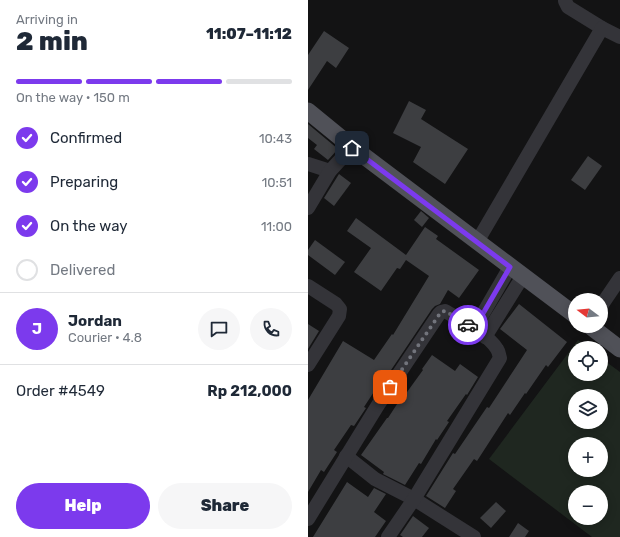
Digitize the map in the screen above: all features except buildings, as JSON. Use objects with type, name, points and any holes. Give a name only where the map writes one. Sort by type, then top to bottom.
[{"type":"main road","points":[[308,111],[352,148],[568,310]]},
{"type":"main road","points":[[599,333],[620,349]]},
{"type":"street","points":[[565,0],[568,7],[620,37]]},
{"type":"street","points":[[477,242],[602,28]]},
{"type":"street","points":[[308,208],[330,171],[352,148]]},
{"type":"street","points":[[308,164],[330,171]]},
{"type":"street","points":[[480,333],[516,271]]},
{"type":"street","points":[[608,296],[620,278]]},
{"type":"street","points":[[308,286],[336,304],[340,309],[339,316],[308,365]]},
{"type":"street","points":[[308,519],[378,405],[441,312],[445,311],[491,341],[498,350],[500,358],[414,499],[388,537]]},
{"type":"street","points":[[346,456],[375,478],[414,499],[474,537]]},
{"type":"shaded area","points":[[568,353],[568,381],[608,381],[608,363],[620,372],[620,537],[592,537],[576,525],[608,525],[608,485],[568,485],[568,519],[489,459]]},
{"type":"way so far","points":[[390,387],[441,312],[445,311],[468,325]]},
{"type":"route","points":[[352,148],[510,267],[474,329],[468,325]]}]
